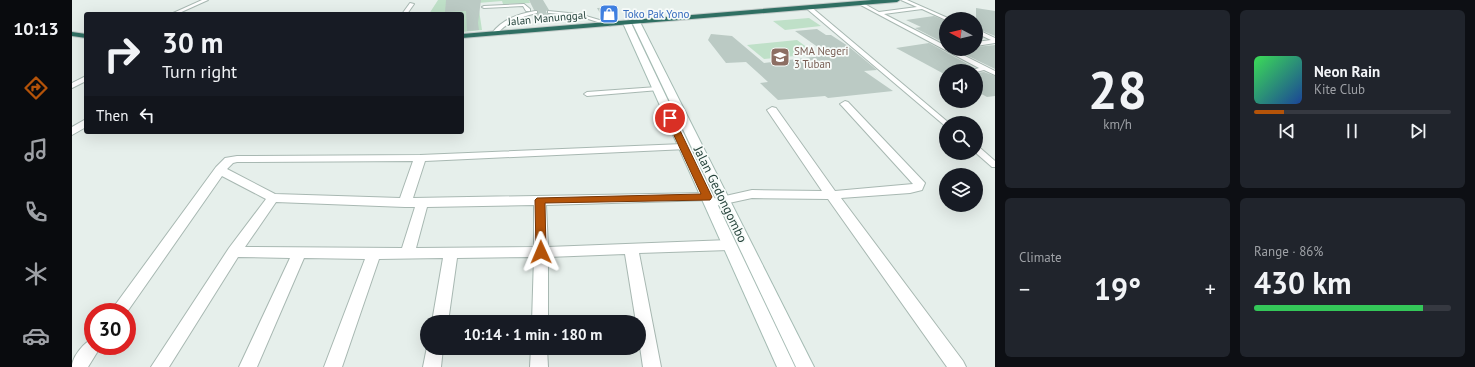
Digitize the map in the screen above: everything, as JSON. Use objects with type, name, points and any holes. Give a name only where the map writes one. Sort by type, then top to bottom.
[{"type":"highway","name":"Jalan Manunggal","points":[[464,36],[897,0]]},
{"type":"highway","points":[[73,35],[84,36]]},
{"type":"street","name":"Jalan Gedongombo","points":[[631,22],[657,89],[786,367]]},
{"type":"street","name":"Jalan Gedongombo","points":[[631,22],[725,201],[805,367]]},
{"type":"street","points":[[220,170],[274,198],[405,203],[540,200],[725,201],[752,194],[832,195],[910,189],[918,187],[919,183],[845,104]]},
{"type":"street","points":[[772,110],[802,154],[958,367]]},
{"type":"street","points":[[72,132],[84,123]]},
{"type":"street","points":[[124,303],[220,170],[229,160],[237,158],[420,158],[684,147]]},
{"type":"street","points":[[405,203],[420,158]]},
{"type":"street","points":[[160,367],[234,252],[274,198]]},
{"type":"street","points":[[540,200],[540,315]]},
{"type":"street","points":[[408,253],[422,203]]},
{"type":"street","points":[[234,252],[374,254],[541,252],[729,245]]},
{"type":"street","points":[[631,248],[652,367]]},
{"type":"street","points":[[248,367],[299,253]]},
{"type":"street","points":[[441,315],[451,253]]},
{"type":"street","points":[[333,367],[374,254]]},
{"type":"street","points":[[78,367],[87,355]]},
{"type":"street","points":[[432,367],[434,355]]},
{"type":"street","points":[[539,355],[539,367]]},
{"type":"lane","points":[[178,12],[206,0]]},
{"type":"lane","points":[[903,0],[939,15]]},
{"type":"lane","points":[[859,3],[939,45]]},
{"type":"lane","points":[[406,12],[412,4]]},
{"type":"lane","points":[[484,7],[522,4],[526,5],[528,10],[536,13],[509,20]]},
{"type":"lane","points":[[808,7],[939,118]]},
{"type":"lane","points":[[878,13],[923,8]]},
{"type":"lane","points":[[495,34],[502,25],[528,10]]},
{"type":"lane","points":[[550,12],[579,15],[610,24]]},
{"type":"lane","points":[[983,34],[995,40]]},
{"type":"lane","points":[[983,43],[995,40]]},
{"type":"lane","points":[[961,56],[994,72]]},
{"type":"lane","points":[[72,86],[84,79]]},
{"type":"lane","points":[[587,94],[657,89]]},
{"type":"lane","points":[[983,155],[995,164]]},
{"type":"green space","points":[[438,0],[529,0],[530,3],[503,4],[502,1],[478,3],[482,30],[464,32],[464,12],[430,12]]},
{"type":"green space","points":[[809,18],[821,26],[785,30],[773,21]]},
{"type":"green space","points":[[797,40],[816,54],[764,59],[747,45]]},
{"type":"building","points":[[446,0],[481,0],[478,23],[479,30],[467,31],[466,11],[445,12]]},
{"type":"building","points":[[529,0],[543,0],[549,10],[546,11],[547,14],[552,15],[555,20],[540,21],[537,15],[538,10],[534,10]]},
{"type":"building","name":"Toko Pak Yono","points":[[616,7],[618,19],[604,20],[597,8]]},
{"type":"building","points":[[976,8],[995,11],[995,36],[983,31],[983,12],[976,12]]},
{"type":"building","points":[[934,16],[939,18],[939,40],[915,28],[921,27],[906,20]]},
{"type":"building","points":[[817,29],[826,35],[831,35],[848,46],[877,70],[864,71],[893,91],[828,98],[825,96],[778,100],[760,83],[768,82],[746,62],[726,63],[708,40],[711,34],[732,36],[764,63],[829,55],[795,31]]},
{"type":"building","points":[[929,43],[939,48],[939,56],[953,56],[968,64],[939,64],[939,71],[896,48]]},
{"type":"building","points":[[995,45],[995,69],[968,56],[983,56],[983,46]]},
{"type":"building","points":[[983,72],[995,76],[995,96],[987,97],[983,95]]},
{"type":"place","name":"Toko Pak Yono","points":[[609,14]]},
{"type":"place","name":"SMA Negeri 3 Tuban","points":[[780,57]]},
{"type":"route","points":[[541,252],[540,200],[707,197],[670,118]]}]
